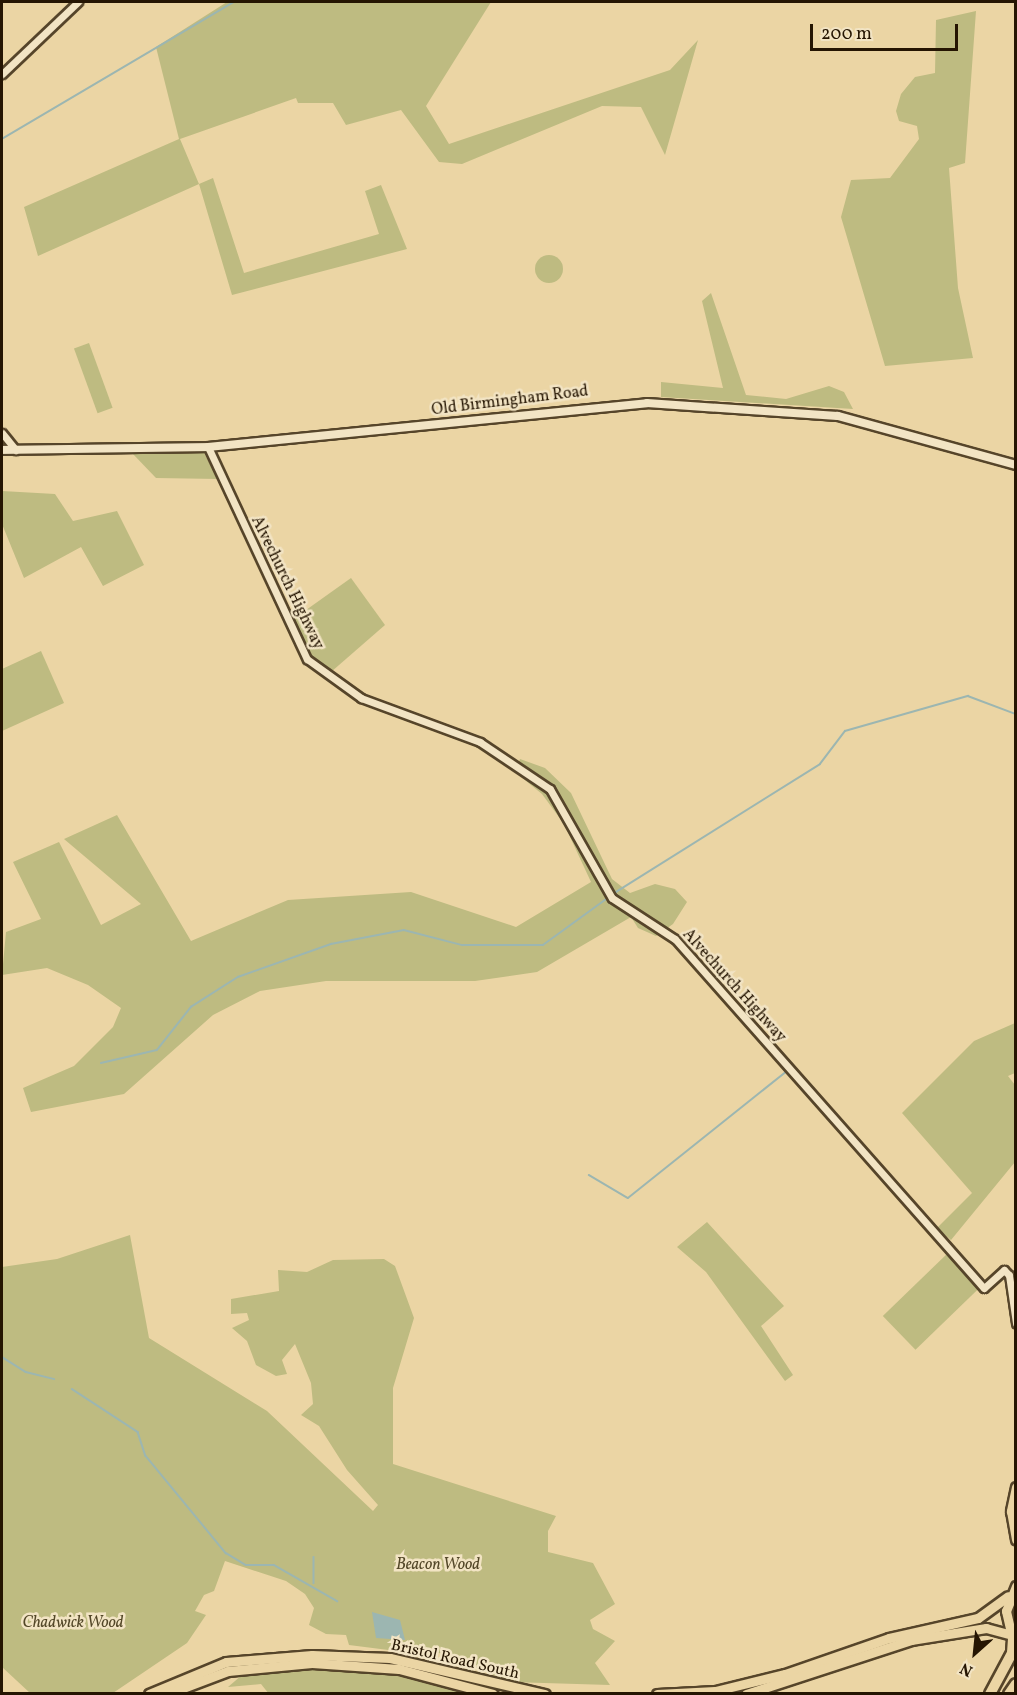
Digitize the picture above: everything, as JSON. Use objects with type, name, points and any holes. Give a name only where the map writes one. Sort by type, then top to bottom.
[{"type":"highway","points":[[1016,1486],[1011,1511],[1016,1540]]},
{"type":"highway","points":[[990,1694],[1012,1653],[1013,1638],[1006,1622],[1016,1577]]},
{"type":"highway","points":[[657,1694],[715,1691],[785,1674],[889,1638],[978,1618],[1012,1590]]},
{"type":"highway","points":[[746,1694],[911,1640],[986,1628],[1013,1638]]},
{"type":"highway","name":"Bristol Road South","points":[[149,1694],[226,1662],[312,1655],[390,1658],[545,1694]]},
{"type":"highway","name":"Bristol Road South","points":[[167,1694],[228,1671],[312,1663],[399,1669],[493,1694]]},
{"type":"highway","points":[[1009,1694],[1016,1684]]},
{"type":"main road","name":"Old Birmingham Road","points":[[2,450],[208,447],[647,403],[838,416],[1016,465]]},
{"type":"street","points":[[2,74],[78,2]]},
{"type":"street","points":[[2,433],[16,450]]},
{"type":"street","name":"Alvechurch Highway","points":[[208,447],[307,659],[361,698],[480,742],[550,789],[612,898],[675,939],[984,1288],[1005,1270],[1013,1286],[1016,1323]]},
{"type":"green space","points":[[227,2],[491,2],[426,106],[449,144],[670,70],[698,40],[665,155],[641,107],[602,106],[462,164],[439,162],[401,110],[346,125],[333,103],[298,103],[296,98],[180,139],[199,184],[38,256],[24,207],[179,139],[156,47]]},
{"type":"green space","points":[[976,11],[965,163],[949,168],[958,288],[973,358],[885,366],[841,217],[851,180],[890,178],[919,139],[917,126],[899,121],[896,111],[901,94],[915,77],[935,73],[936,20]]},
{"type":"green space","points":[[213,178],[244,273],[379,234],[365,191],[381,185],[407,249],[232,295],[199,184]]},
{"type":"green space","points":[[549,255],[559,259],[563,269],[559,279],[549,283],[539,279],[535,269],[539,259]]},
{"type":"green space","points":[[711,293],[746,395],[786,399],[829,386],[844,392],[853,409],[661,397],[661,382],[723,388],[702,301]]},
{"type":"green space","points":[[89,343],[113,408],[98,413],[74,348]]},
{"type":"green space","points":[[132,453],[204,453],[218,479],[156,478]]},
{"type":"green space","points":[[2,491],[55,494],[73,521],[117,511],[144,565],[103,586],[81,547],[24,578],[2,524]]},
{"type":"green space","points":[[351,578],[385,625],[331,672],[312,656],[292,620]]},
{"type":"green space","points":[[41,651],[64,703],[2,731],[2,669]]},
{"type":"green space","points":[[520,759],[545,768],[571,793],[612,879],[630,893],[655,884],[675,889],[687,902],[673,924],[656,936],[638,928],[631,917],[537,972],[475,981],[326,981],[260,991],[213,1015],[124,1094],[31,1112],[23,1088],[74,1066],[113,1027],[121,1008],[88,985],[47,968],[2,975],[6,932],[41,919],[13,862],[59,842],[101,925],[141,904],[64,839],[117,815],[191,941],[288,900],[411,892],[516,927],[591,882],[564,824],[542,794],[515,772]]},
{"type":"green space","points":[[1015,1023],[1015,1073],[1008,1076],[1015,1085],[1015,1162],[951,1240],[937,1228],[972,1193],[902,1113],[974,1041]]},
{"type":"green space","points":[[707,1222],[784,1306],[761,1326],[793,1375],[785,1381],[706,1272],[677,1247]]},
{"type":"green space","name":"Beacon Wood","points":[[130,1235],[149,1338],[267,1411],[373,1511],[378,1505],[347,1470],[319,1426],[301,1415],[313,1404],[311,1383],[295,1344],[282,1360],[287,1374],[276,1376],[256,1365],[247,1341],[232,1328],[249,1320],[247,1313],[231,1314],[231,1299],[279,1291],[278,1270],[307,1272],[333,1260],[384,1259],[395,1266],[414,1318],[393,1388],[393,1464],[556,1516],[548,1531],[548,1552],[593,1563],[615,1604],[590,1620],[593,1629],[615,1641],[595,1663],[610,1685],[511,1682],[429,1649],[404,1652],[349,1645],[346,1635],[326,1634],[309,1625],[314,1608],[305,1594],[286,1581],[225,1561],[214,1591],[204,1595],[195,1611],[206,1615],[187,1643],[113,1693],[30,1693],[2,1667],[2,1267],[57,1259]]},
{"type":"green space","points":[[949,1252],[982,1286],[915,1350],[883,1316]]},
{"type":"green space","points":[[344,1668],[424,1680],[463,1693],[269,1694],[261,1684],[228,1687],[242,1675],[280,1669]]},
{"type":"water","points":[[372,1612],[400,1620],[405,1640],[376,1638]]},
{"type":"waterway","points":[[2,139],[234,2]]},
{"type":"waterway","points":[[613,894],[820,764],[845,731],[968,696],[1016,714]]},
{"type":"waterway","points":[[101,1063],[157,1050],[191,1007],[238,977],[331,944],[404,930],[462,945],[543,945],[609,897]]},
{"type":"waterway","points":[[589,1175],[628,1198],[787,1071]]},
{"type":"waterway","points":[[2,1357],[26,1372],[54,1379]]},
{"type":"waterway","points":[[72,1389],[138,1432],[146,1456],[226,1553],[246,1565],[274,1565],[337,1601]]},
{"type":"waterway","points":[[314,1557],[314,1583]]},
{"type":"park label","name":"Chadwick Wood","points":[[73,1623]]}]
